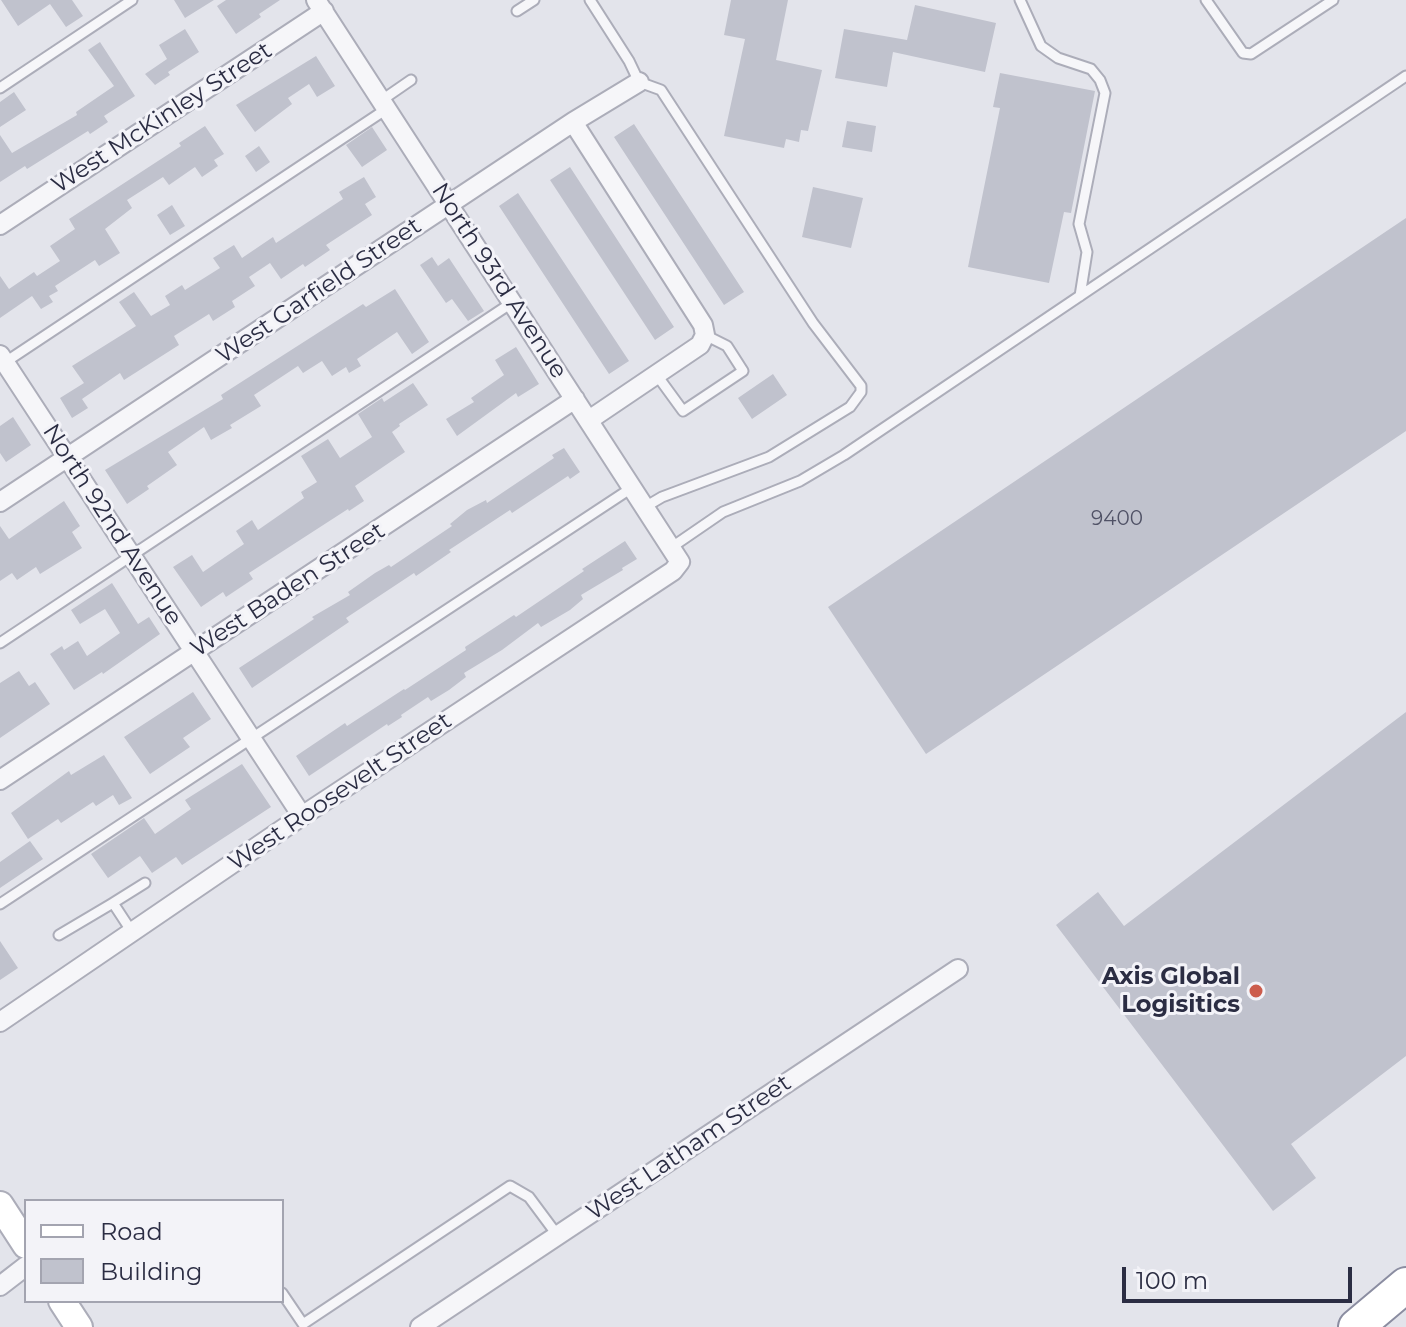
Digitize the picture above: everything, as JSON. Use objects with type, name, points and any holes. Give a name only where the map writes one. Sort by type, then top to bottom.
[{"type":"highway","points":[[1356,1327],[1406,1285]]},
{"type":"main road","points":[[0,1205],[24,1242]]},
{"type":"main road","points":[[63,1303],[79,1327]]},
{"type":"street","name":"North 93rd Avenue","points":[[320,6],[676,555]]},
{"type":"street","name":"West McKinley Street","points":[[0,225],[320,6]]},
{"type":"street","name":"West Garfield Street","points":[[0,502],[573,122],[639,82]]},
{"type":"street","points":[[573,122],[703,325],[705,335],[700,345],[589,420]]},
{"type":"street","name":"North 92nd Avenue","points":[[2,361],[302,816]]},
{"type":"street","name":"West Baden Street","points":[[0,780],[575,399]]},
{"type":"street","name":"West Roosevelt Street","points":[[0,1022],[302,816],[673,571],[676,555]]},
{"type":"street","name":"West Latham Street","points":[[420,1327],[958,969]]},
{"type":"street","points":[[0,1286],[24,1268]]},
{"type":"lane","points":[[0,88],[132,0]]},
{"type":"lane","points":[[517,11],[534,0]]},
{"type":"lane","points":[[590,0],[639,82],[661,90],[813,323],[861,386],[861,392],[850,407],[769,457],[662,497],[645,507]]},
{"type":"lane","points":[[1020,0],[1041,46],[1058,58],[1091,69],[1105,93],[1079,224],[1087,252],[1080,296]]},
{"type":"lane","points":[[1212,2],[1243,53],[1251,54],[1333,0]]},
{"type":"lane","points":[[676,555],[723,512],[800,481],[844,455],[1406,76]]},
{"type":"lane","points":[[2,361],[385,104],[411,80]]},
{"type":"lane","points":[[0,643],[513,302]]},
{"type":"lane","points":[[656,374],[683,411],[743,371],[727,346],[705,335]]},
{"type":"lane","points":[[0,904],[633,487]]},
{"type":"lane","points":[[59,935],[145,883]]},
{"type":"lane","points":[[113,903],[132,932]]},
{"type":"lane","points":[[284,1296],[304,1326],[510,1186],[529,1197],[558,1236]]},
{"type":"building","points":[[1,0],[72,0],[83,16],[66,27],[50,4],[18,26]]},
{"type":"building","points":[[174,0],[214,0],[185,18]]},
{"type":"building","points":[[226,0],[280,0],[236,34],[217,6]]},
{"type":"building","points":[[731,0],[788,0],[776,60],[822,70],[808,131],[801,130],[799,142],[786,139],[784,148],[724,136],[745,39],[724,35]]},
{"type":"building","points":[[915,5],[996,23],[985,72],[893,52],[887,87],[835,78],[844,29],[907,40]]},
{"type":"building","points":[[185,29],[199,52],[168,72],[170,75],[155,85],[145,74],[167,59],[159,45]]},
{"type":"building","points":[[100,42],[135,96],[104,116],[108,122],[90,134],[88,131],[0,182],[0,135],[12,153],[77,115],[76,112],[114,86],[88,50]]},
{"type":"building","points":[[316,56],[335,86],[317,97],[309,84],[288,98],[292,104],[255,132],[236,105]]},
{"type":"building","points":[[1000,73],[1095,91],[1071,213],[1064,212],[1049,283],[968,267],[1000,108],[993,107]]},
{"type":"building","points":[[14,92],[26,110],[0,127],[0,102]]},
{"type":"building","points":[[847,121],[876,126],[872,152],[842,147]]},
{"type":"building","points":[[634,124],[744,292],[724,305],[614,137]]},
{"type":"building","points":[[205,126],[224,154],[214,160],[218,166],[202,177],[195,167],[169,185],[163,177],[127,200],[132,208],[105,229],[120,253],[99,266],[95,260],[55,286],[58,291],[49,296],[53,302],[41,309],[32,296],[0,318],[0,276],[9,289],[34,272],[37,276],[60,261],[50,246],[75,229],[69,219],[181,146],[179,143]]},
{"type":"building","points":[[372,127],[387,150],[362,167],[346,145]]},
{"type":"building","points":[[259,146],[270,162],[256,172],[245,156]]},
{"type":"building","points":[[570,167],[674,327],[655,340],[550,180]]},
{"type":"building","points":[[364,177],[376,197],[365,204],[372,215],[326,245],[330,250],[281,279],[270,263],[249,277],[255,286],[232,301],[235,307],[213,321],[209,314],[174,336],[179,345],[124,380],[120,373],[82,399],[88,408],[72,418],[60,398],[84,383],[72,366],[136,326],[119,302],[134,292],[151,316],[170,305],[165,296],[182,285],[185,290],[220,268],[213,258],[234,245],[242,258],[273,237],[276,243],[343,199],[339,192]]},
{"type":"building","points":[[813,187],[863,198],[851,248],[802,237]]},
{"type":"building","points":[[518,193],[629,361],[609,374],[499,206]]},
{"type":"building","points":[[172,205],[185,226],[170,235],[157,215]]},
{"type":"building","points":[[1406,218],[1406,431],[926,754],[828,607]]},
{"type":"building","points":[[432,257],[438,266],[449,258],[484,311],[468,321],[452,299],[446,303],[420,265]]},
{"type":"building","points":[[395,289],[429,342],[412,354],[397,332],[357,359],[361,366],[349,373],[346,367],[332,376],[322,361],[303,373],[298,366],[254,395],[261,406],[230,425],[232,428],[211,440],[204,427],[168,452],[177,465],[127,504],[105,470],[223,399],[221,395],[363,304],[366,307]]},
{"type":"building","points":[[516,347],[539,384],[518,397],[516,393],[457,436],[446,419],[474,402],[471,398],[504,375],[495,360]]},
{"type":"building","points":[[773,374],[787,395],[752,419],[738,398]]},
{"type":"building","points":[[413,383],[428,405],[392,432],[405,452],[355,486],[364,501],[249,573],[253,579],[226,597],[223,592],[201,607],[173,567],[192,555],[203,572],[244,544],[236,531],[252,520],[258,530],[304,498],[301,492],[317,482],[301,456],[328,439],[340,458],[372,437],[358,414]]},
{"type":"building","points":[[13,417],[31,445],[6,462],[0,453],[0,426]]},
{"type":"building","points":[[564,448],[580,472],[570,479],[568,476],[512,513],[510,510],[416,576],[414,573],[346,618],[349,622],[252,688],[239,668],[314,619],[312,617],[350,595],[348,592],[375,573],[389,565],[391,567],[452,526],[450,524],[467,510],[486,500],[487,503]]},
{"type":"building","points":[[64,501],[80,526],[72,532],[82,548],[40,574],[36,567],[17,580],[12,573],[0,581],[0,526],[9,539]]},
{"type":"building","points":[[625,541],[637,559],[581,595],[583,599],[570,610],[541,627],[538,623],[464,673],[466,677],[449,690],[431,701],[428,697],[309,776],[296,756],[345,723],[347,726],[405,690]]},
{"type":"building","points":[[112,583],[138,624],[149,617],[160,634],[103,674],[74,690],[50,654],[78,641],[87,656],[120,633],[105,609],[80,624],[71,610]]},
{"type":"building","points":[[19,671],[29,686],[35,682],[50,704],[0,738],[0,683]]},
{"type":"building","points":[[193,692],[211,719],[183,738],[190,747],[150,774],[124,737]]},
{"type":"building","name":"Axis Global Logisitics","points":[[1406,712],[1406,1056],[1291,1144],[1316,1178],[1273,1211],[1056,925],[1098,892],[1124,926]]},
{"type":"building","points":[[104,755],[132,798],[119,805],[113,795],[96,806],[93,802],[61,823],[58,819],[28,839],[11,813],[69,771],[71,775]]},
{"type":"building","points":[[242,764],[271,807],[182,865],[176,857],[152,873],[140,856],[108,878],[91,854],[144,818],[155,834],[191,809],[185,800]]},
{"type":"building","points":[[30,841],[43,859],[0,888],[0,862]]},
{"type":"building","points":[[0,941],[18,968],[0,980]]},
{"type":"place","name":"Axis Global Logisitics","points":[[1256,991]]}]
